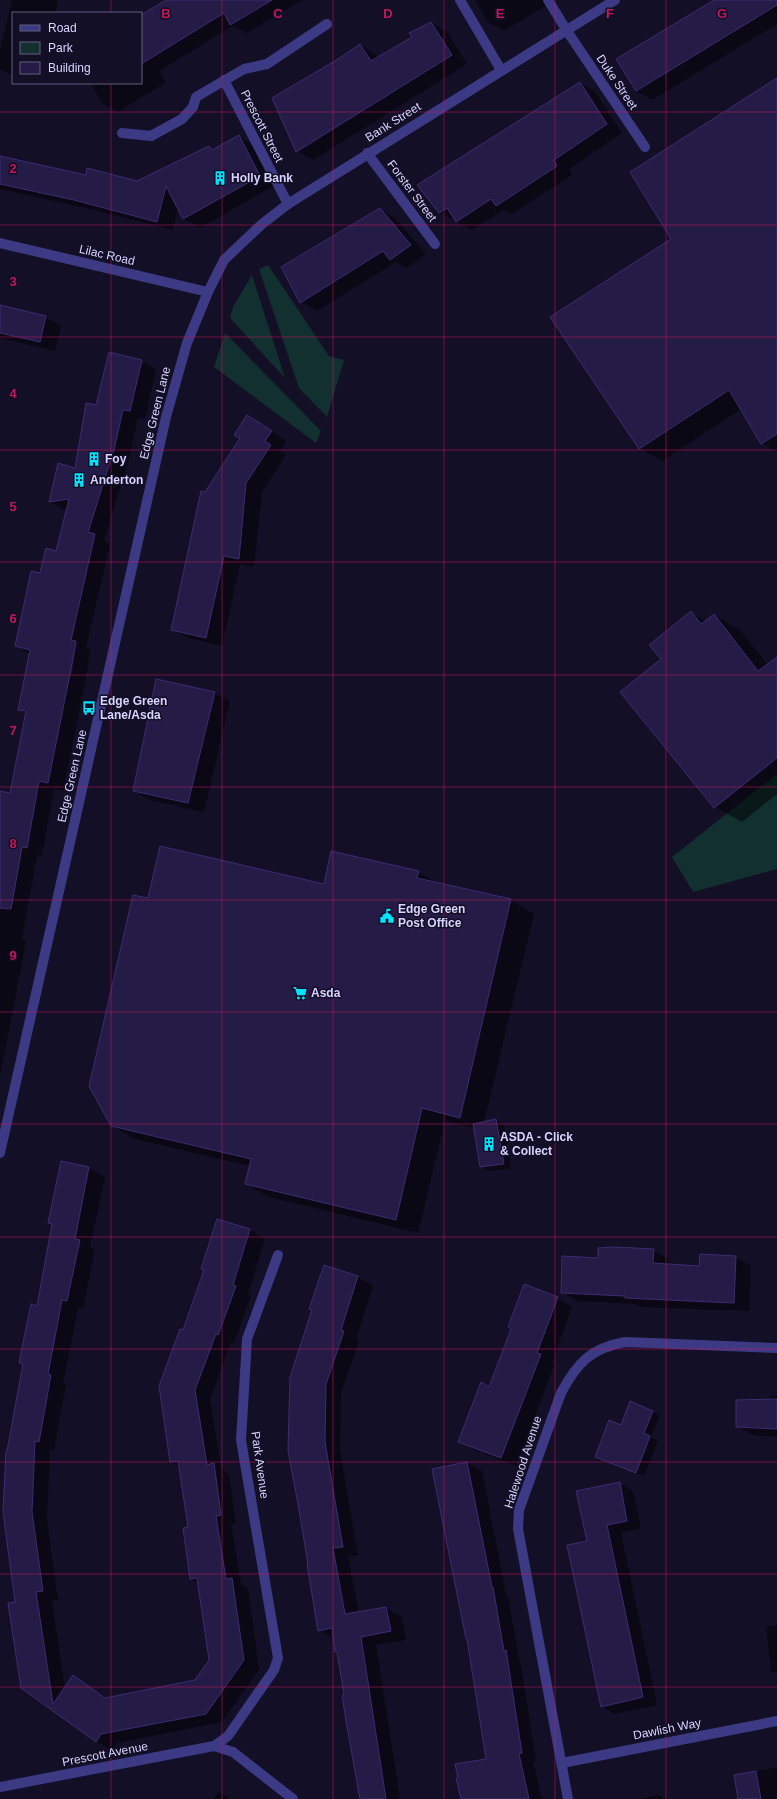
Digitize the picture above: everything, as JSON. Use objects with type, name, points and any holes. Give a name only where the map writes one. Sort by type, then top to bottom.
[{"type":"street","points":[[460,0],[501,70]]},
{"type":"street","name":"Duke Street","points":[[548,0],[567,31],[645,147]]},
{"type":"street","name":"Bank Street","points":[[208,292],[224,260],[262,224],[288,204],[615,0]]},
{"type":"street","points":[[122,133],[150,136],[182,119],[193,106],[196,96],[244,69],[267,64],[327,24]]},
{"type":"street","name":"Prescott Street","points":[[224,80],[288,204]]},
{"type":"street","name":"Forster Street","points":[[367,154],[435,244]]},
{"type":"street","name":"Lilac Road","points":[[0,243],[208,292]]},
{"type":"street","name":"Edge Green Lane","points":[[0,1153],[166,417],[187,343],[208,292]]},
{"type":"street","name":"Park Avenue","points":[[278,1255],[247,1339],[241,1440],[278,1658]]},
{"type":"street","name":"Halewood Avenue","points":[[568,1799],[518,1529],[519,1510],[561,1393],[569,1378],[578,1366],[596,1350],[608,1345],[625,1342],[777,1348]]},
{"type":"street","name":"Prescott Avenue","points":[[0,1787],[214,1746],[228,1736],[274,1670],[278,1658]]},
{"type":"street","name":"Dawlish Way","points":[[562,1763],[777,1721]]},
{"type":"street","name":"Prescott Avenue","points":[[214,1746],[233,1752],[293,1799]]},
{"type":"green space","points":[[268,265],[329,356],[344,360],[327,417],[299,388],[259,269]]},
{"type":"green space","points":[[252,275],[285,378],[230,318],[233,307]]},
{"type":"green space","points":[[225,333],[321,431],[316,443],[214,367]]},
{"type":"green space","points":[[777,774],[777,869],[693,892],[672,857]]},
{"type":"building","points":[[166,0],[272,0],[230,25],[224,13],[142,63],[142,14]]},
{"type":"building","points":[[714,0],[777,0],[777,5],[636,91],[616,59]]},
{"type":"building","points":[[431,22],[452,55],[296,152],[272,98],[338,59],[360,44],[371,61],[412,37],[409,33]]},
{"type":"building","points":[[777,78],[777,434],[761,444],[729,390],[639,449],[550,317],[671,239],[630,172]]},
{"type":"building","points":[[580,82],[607,124],[554,160],[557,166],[496,206],[491,199],[456,222],[447,208],[439,213],[417,185]]},
{"type":"building","points":[[239,135],[260,176],[183,219],[166,186],[157,222],[74,200],[0,184],[0,156],[86,175],[87,168],[137,181],[209,146],[212,150]]},
{"type":"building","points":[[380,208],[411,245],[390,260],[383,251],[300,303],[281,267]]},
{"type":"building","points":[[0,305],[46,316],[40,342],[0,333]]},
{"type":"building","points":[[109,352],[142,360],[130,411],[123,410],[114,450],[88,532],[95,534],[71,640],[76,641],[48,783],[39,781],[27,848],[22,847],[11,909],[0,908],[0,791],[10,793],[26,711],[18,710],[30,650],[15,646],[31,571],[40,573],[46,548],[56,551],[69,499],[49,502],[58,463],[75,468],[86,403],[96,405]]},
{"type":"building","points":[[247,415],[272,431],[265,441],[271,445],[246,483],[239,559],[224,556],[206,638],[171,630],[201,491],[205,492],[240,438],[234,435]]},
{"type":"building","points":[[691,611],[701,624],[714,614],[758,671],[777,657],[777,758],[714,808],[620,692],[661,659],[649,645]]},
{"type":"building","points":[[156,679],[215,692],[188,803],[133,791]]},
{"type":"building","name":"Asda","points":[[160,846],[324,884],[331,851],[419,871],[417,878],[511,899],[460,1118],[422,1108],[396,1220],[245,1184],[251,1159],[111,1126],[89,1086],[133,895],[148,898]]},
{"type":"building","name":"ASDA - Click & Collect","points":[[496,1119],[504,1164],[480,1167],[473,1124]]},
{"type":"building","points":[[61,1161],[89,1167],[75,1239],[80,1240],[67,1301],[62,1300],[48,1374],[51,1375],[39,1442],[35,1441],[32,1512],[43,1591],[36,1592],[53,1704],[73,1675],[105,1698],[195,1680],[209,1660],[197,1578],[190,1579],[183,1528],[188,1527],[178,1461],[170,1462],[159,1386],[180,1329],[183,1330],[204,1270],[201,1269],[217,1219],[250,1229],[233,1285],[236,1286],[218,1335],[216,1334],[195,1390],[207,1465],[214,1463],[221,1515],[216,1516],[226,1579],[232,1578],[244,1660],[206,1714],[101,1734],[96,1742],[21,1688],[8,1603],[15,1602],[3,1512],[6,1451],[23,1364],[19,1363],[31,1304],[37,1306],[52,1224],[48,1223]]},
{"type":"building","points":[[615,1247],[654,1249],[653,1263],[699,1266],[700,1254],[736,1256],[734,1303],[625,1298],[625,1296],[561,1293],[562,1256],[598,1258],[598,1248]]},
{"type":"building","points":[[324,1265],[358,1276],[341,1330],[344,1331],[326,1384],[325,1442],[343,1547],[333,1548],[345,1614],[386,1607],[391,1631],[361,1637],[386,1799],[360,1799],[346,1721],[342,1695],[344,1694],[337,1652],[335,1652],[332,1628],[318,1631],[288,1451],[290,1377],[312,1310],[309,1309]]},
{"type":"building","points":[[524,1284],[558,1297],[537,1353],[541,1354],[501,1458],[458,1442],[481,1382],[489,1387],[511,1329],[508,1327]]},
{"type":"building","points":[[777,1399],[777,1429],[736,1427],[736,1400]]},
{"type":"building","points":[[630,1401],[653,1411],[644,1433],[650,1436],[636,1473],[595,1457],[609,1420],[621,1425]]},
{"type":"building","points":[[467,1462],[493,1587],[504,1651],[506,1650],[522,1753],[519,1754],[529,1799],[461,1799],[456,1778],[458,1778],[455,1764],[486,1759],[467,1639],[432,1469]]},
{"type":"building","points":[[620,1482],[627,1521],[607,1525],[643,1697],[601,1707],[567,1545],[587,1541],[576,1491]]},
{"type":"building","points":[[756,1771],[761,1799],[738,1799],[734,1775]]},
{"type":"place","name":"Holly Bank","points":[[220,178]]},
{"type":"place","name":"Foy","points":[[94,459]]},
{"type":"place","name":"Anderton","points":[[79,480]]},
{"type":"place","name":"Edge Green Lane/Asda","points":[[89,708]]},
{"type":"place","name":"Edge Green Post Office","points":[[387,916]]},
{"type":"place","name":"Asda","points":[[300,993]]},
{"type":"place","name":"ASDA - Click & Collect","points":[[489,1144]]}]
